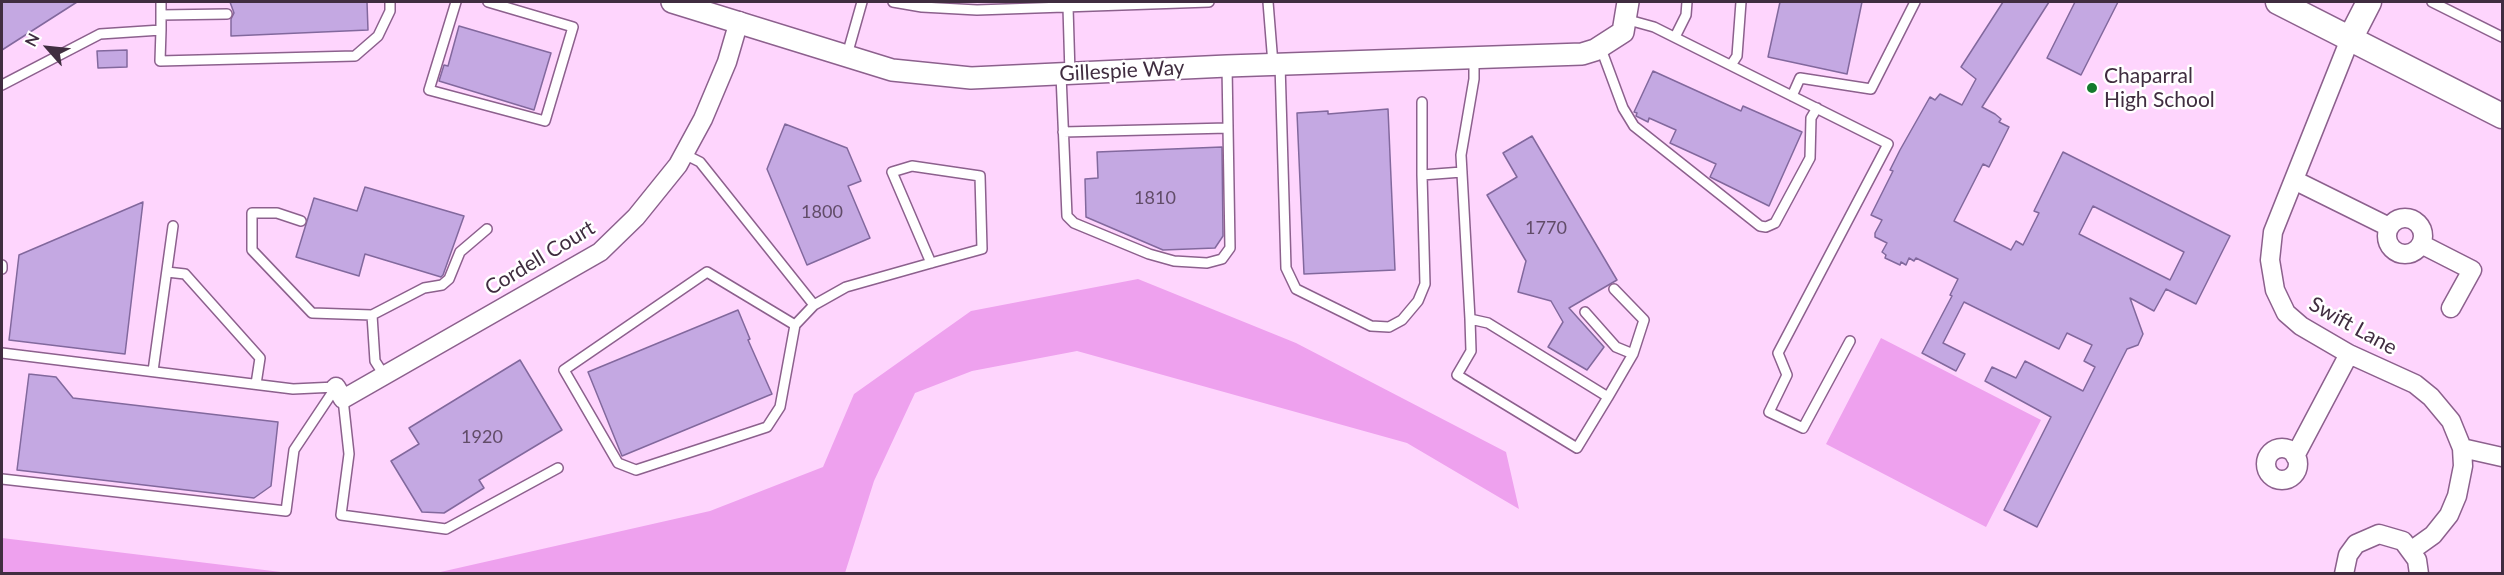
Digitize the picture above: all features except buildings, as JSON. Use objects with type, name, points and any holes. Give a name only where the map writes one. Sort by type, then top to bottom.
[{"type":"main road","points":[[2278,2],[2502,116]]},
{"type":"main road","points":[[2350,39],[2369,2]]},
{"type":"street","name":"Gillespie Way","points":[[672,2],[702,6],[739,21],[892,70],[971,78],[1276,64],[1474,58],[1591,50]]},
{"type":"street","points":[[1591,50],[1623,32],[1626,10]]},
{"type":"street","name":"Cordell Court","points":[[339,393],[384,375],[600,252],[636,217],[684,154],[703,119],[727,62],[739,21]]},
{"type":"street","name":"Swift Lane","points":[[2350,39],[2273,232],[2270,260],[2275,290],[2286,312],[2301,326],[2349,354],[2415,384],[2431,397],[2451,421],[2462,448],[2463,466],[2457,496],[2449,515],[2433,535],[2412,550]]},
{"type":"street","points":[[2294,180],[2390,227]]},
{"type":"street","points":[[2397,220],[2414,220],[2423,233],[2421,244],[2408,253],[2397,252],[2389,243],[2390,227],[2397,220]]},
{"type":"street","points":[[2421,244],[2472,270],[2451,308]]},
{"type":"street","points":[[2295,456],[2349,354]]},
{"type":"street","points":[[2462,448],[2502,457]]},
{"type":"street","points":[[2344,573],[2348,555],[2356,544],[2367,537],[2379,534],[2403,541],[2412,550],[2417,560],[2419,573]]},
{"type":"lane","points":[[161,2],[160,61],[355,56],[378,36],[390,11],[390,2]]},
{"type":"lane","points":[[456,2],[429,90],[545,121],[573,27],[488,2]]},
{"type":"lane","points":[[847,56],[862,2]]},
{"type":"lane","points":[[893,2],[922,7],[977,10],[1209,2]]},
{"type":"lane","points":[[1268,2],[1276,64],[1286,268],[1296,289],[1371,326],[1389,327],[1402,320],[1418,301],[1425,284],[1422,102]]},
{"type":"lane","points":[[1675,38],[1686,15],[1687,2]]},
{"type":"lane","points":[[1731,65],[1737,56],[1741,2]]},
{"type":"lane","points":[[1792,96],[1800,78],[1870,89],[1915,2]]},
{"type":"lane","points":[[2432,2],[2502,38]]},
{"type":"lane","points":[[1068,7],[1063,132],[1065,209],[1074,223],[1149,254],[1174,261],[1207,263],[1222,259],[1230,248],[1227,66]]},
{"type":"lane","points":[[1626,10],[1675,38],[1888,144],[1778,354],[1787,375],[1769,412],[1803,428],[1850,341]]},
{"type":"lane","points":[[161,15],[227,14]]},
{"type":"lane","points":[[2,85],[100,34],[161,30]]},
{"type":"lane","points":[[1591,50],[1634,126],[1760,226],[1766,227],[1775,223],[1810,158],[1810,118],[1817,108]]},
{"type":"lane","points":[[1474,58],[1474,79],[1461,155],[1471,351],[1457,375],[1577,448],[1633,354],[1644,320],[1614,289]]},
{"type":"lane","points":[[1063,132],[1228,128]]},
{"type":"lane","points":[[684,154],[700,162],[814,305]]},
{"type":"lane","points":[[795,325],[707,272],[564,370],[613,456],[624,467],[636,470],[767,427],[780,407],[795,325],[814,305],[846,287],[982,249],[980,176],[912,166],[892,172],[931,263]]},
{"type":"lane","points":[[1422,175],[1462,172]]},
{"type":"lane","points":[[302,220],[277,213],[252,213],[252,250],[312,313],[372,315],[424,288],[442,285],[449,279],[460,252],[487,229]]},
{"type":"lane","points":[[153,372],[173,226]]},
{"type":"lane","points":[[167,272],[185,274],[260,358],[256,384]]},
{"type":"lane","points":[[1585,312],[1616,347],[1633,354]]},
{"type":"lane","points":[[372,315],[375,361],[384,375]]},
{"type":"lane","points":[[1470,319],[1488,323],[1608,397]]},
{"type":"lane","points":[[2,353],[339,393]]},
{"type":"lane","points":[[339,393],[349,454],[341,515],[446,529],[558,468]]},
{"type":"lane","points":[[2,479],[286,511],[294,450],[339,393]]},
{"type":"shaded area","points":[[1138,279],[1296,343],[1506,452],[1519,509],[1407,443],[1077,351],[972,371],[915,393],[874,481],[845,573],[436,573],[710,511],[823,467],[854,394],[971,311]]},
{"type":"shaded area","points":[[1881,338],[2041,420],[1986,527],[1826,444]]},
{"type":"shaded area","points":[[2,538],[289,573],[2,573]]},
{"type":"place","name":"Chaparral High School","points":[[2092,88]]}]
